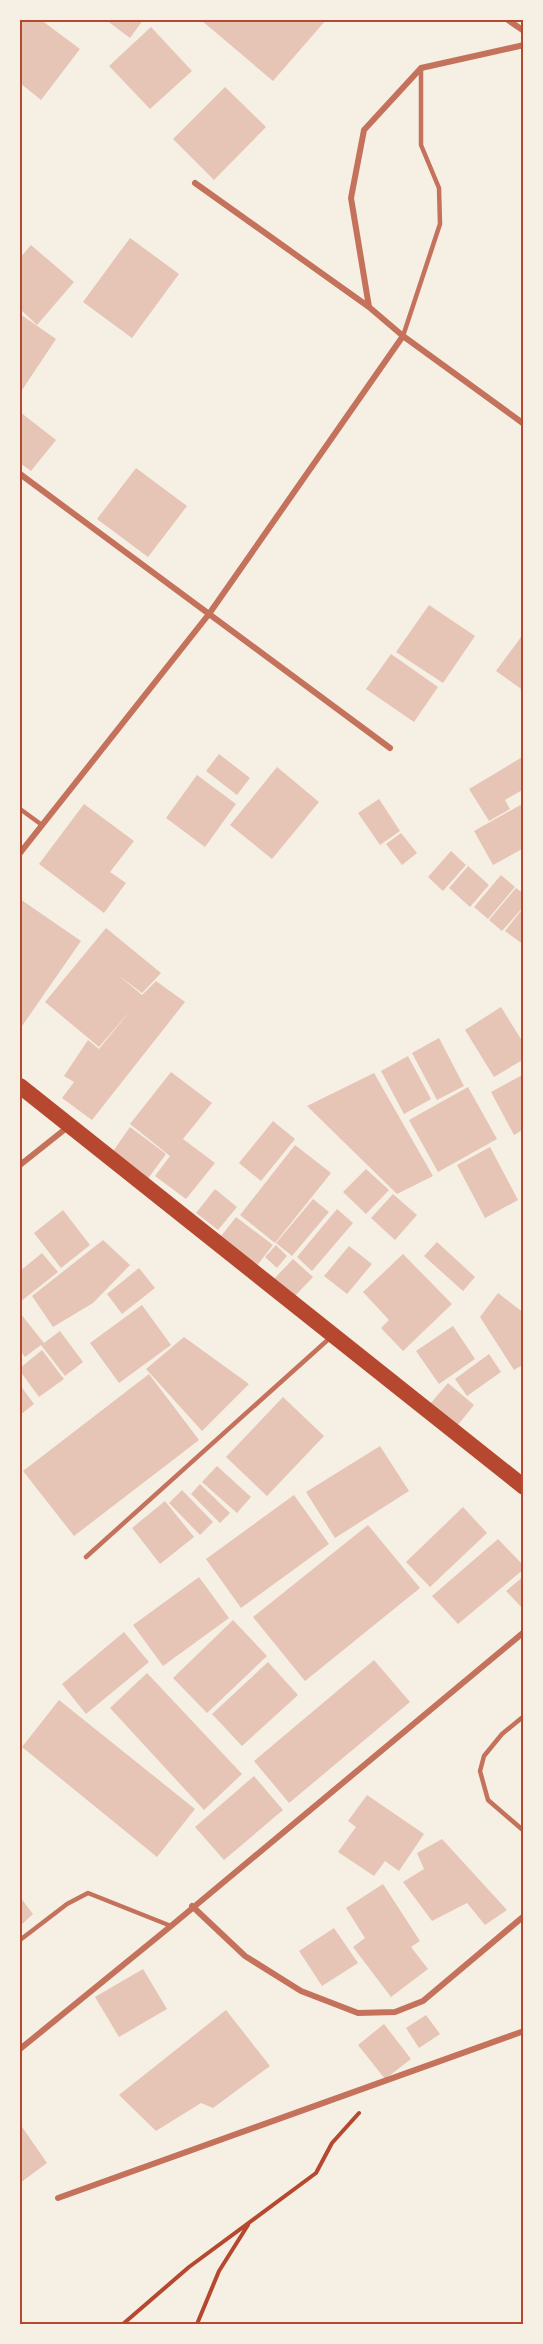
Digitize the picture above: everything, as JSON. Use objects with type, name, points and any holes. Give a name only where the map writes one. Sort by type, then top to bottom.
[{"type":"highway","points":[[20,1086],[524,1487]]},
{"type":"street","points":[[508,20],[524,31]]},
{"type":"street","points":[[369,307],[351,198],[364,130],[421,68],[524,45]]},
{"type":"street","points":[[195,183],[369,307],[403,336],[524,424]]},
{"type":"street","points":[[20,853],[209,614],[403,336]]},
{"type":"street","points":[[20,474],[390,748]]},
{"type":"street","points":[[20,1165],[70,1126]]},
{"type":"street","points":[[20,2049],[524,1632]]},
{"type":"street","points":[[192,1906],[245,1956],[301,1991],[358,2013],[394,2012],[423,2001],[524,1916]]},
{"type":"street","points":[[58,2198],[524,2031]]},
{"type":"lane","points":[[403,336],[440,224],[439,188],[421,145],[421,68]]},
{"type":"lane","points":[[20,809],[42,825]]},
{"type":"lane","points":[[86,1557],[333,1335]]},
{"type":"lane","points":[[524,1716],[502,1734],[484,1756],[480,1771],[488,1800],[524,1831]]},
{"type":"lane","points":[[20,1940],[67,1904],[88,1893],[171,1926]]},
{"type":"path","points":[[123,2325],[189,2267],[316,2173],[332,2143],[375,2094],[374,2086]]},
{"type":"path","points":[[196,2325],[219,2271],[250,2222]]},
{"type":"building","points":[[20,20],[41,20],[80,49],[41,100],[20,83]]},
{"type":"building","points":[[106,20],[143,20],[130,38]]},
{"type":"building","points":[[201,20],[326,20],[273,81]]},
{"type":"building","points":[[151,27],[192,71],[150,109],[109,66]]},
{"type":"building","points":[[225,87],[266,127],[214,180],[173,139]]},
{"type":"building","points":[[130,238],[179,274],[132,338],[83,302]]},
{"type":"building","points":[[31,245],[74,282],[37,325],[20,309],[20,258]]},
{"type":"building","points":[[20,314],[56,339],[20,393]]},
{"type":"building","points":[[20,412],[56,440],[31,471],[20,463]]},
{"type":"building","points":[[136,468],[187,506],[148,557],[97,519]]},
{"type":"building","points":[[429,605],[475,636],[443,683],[396,652]]},
{"type":"building","points":[[524,633],[524,691],[496,671]]},
{"type":"building","points":[[391,654],[438,687],[414,722],[366,689]]},
{"type":"building","points":[[219,754],[250,778],[237,795],[206,771]]},
{"type":"building","points":[[524,756],[524,789],[505,800],[510,809],[489,821],[469,789]]},
{"type":"building","points":[[277,767],[319,802],[272,859],[230,825]]},
{"type":"building","points":[[197,775],[236,804],[205,847],[166,818]]},
{"type":"building","points":[[379,799],[400,831],[380,845],[358,813]]},
{"type":"building","points":[[524,803],[524,848],[493,865],[474,831]]},
{"type":"building","points":[[84,804],[134,841],[110,872],[126,883],[104,913],[39,864]]},
{"type":"building","points":[[401,833],[417,853],[402,865],[386,844]]},
{"type":"building","points":[[451,851],[466,865],[443,891],[428,877]]},
{"type":"building","points":[[468,866],[489,885],[470,907],[449,888]]},
{"type":"building","points":[[501,875],[515,887],[488,919],[474,907]]},
{"type":"building","points":[[516,888],[524,894],[524,906],[502,931],[489,920]]},
{"type":"building","points":[[20,899],[81,941],[20,1029]]},
{"type":"building","points":[[524,907],[524,945],[505,931]]},
{"type":"building","points":[[106,928],[161,973],[142,993],[118,975],[142,995],[156,981],[185,1002],[92,1120],[62,1098],[74,1082],[64,1076],[88,1040],[99,1049],[131,1010],[99,1047],[45,1002]]},
{"type":"building","points":[[501,1007],[524,1044],[524,1059],[494,1077],[465,1030]]},
{"type":"building","points":[[439,1038],[464,1086],[437,1100],[412,1053]]},
{"type":"building","points":[[408,1056],[431,1099],[404,1114],[381,1071]]},
{"type":"building","points":[[171,1072],[212,1103],[183,1139],[215,1163],[186,1199],[155,1176],[170,1156],[130,1124]]},
{"type":"building","points":[[374,1073],[433,1176],[397,1194],[307,1106]]},
{"type":"building","points":[[524,1074],[524,1129],[514,1135],[491,1092]]},
{"type":"building","points":[[468,1087],[497,1139],[438,1172],[409,1120]]},
{"type":"building","points":[[273,1121],[295,1139],[261,1181],[239,1163]]},
{"type":"building","points":[[130,1127],[166,1154],[147,1180],[111,1154]]},
{"type":"building","points":[[295,1145],[331,1173],[275,1243],[240,1215]]},
{"type":"building","points":[[490,1147],[518,1200],[485,1218],[457,1165]]},
{"type":"building","points":[[366,1169],[389,1190],[366,1214],[343,1192]]},
{"type":"building","points":[[215,1189],[237,1207],[218,1230],[196,1213]]},
{"type":"building","points":[[393,1194],[417,1215],[395,1240],[371,1218]]},
{"type":"building","points":[[313,1199],[329,1212],[292,1256],[276,1243]]},
{"type":"building","points":[[337,1209],[353,1223],[312,1271],[297,1257]]},
{"type":"building","points":[[63,1210],[90,1245],[61,1268],[34,1233]]},
{"type":"building","points":[[236,1217],[273,1245],[255,1268],[218,1240]]},
{"type":"building","points":[[103,1240],[130,1265],[93,1303],[53,1327],[32,1296]]},
{"type":"building","points":[[437,1242],[475,1277],[463,1291],[424,1256]]},
{"type":"building","points":[[276,1245],[287,1256],[277,1268],[265,1257]]},
{"type":"building","points":[[349,1246],[372,1264],[347,1294],[324,1276]]},
{"type":"building","points":[[42,1253],[58,1272],[20,1302],[20,1271]]},
{"type":"building","points":[[403,1254],[452,1304],[403,1351],[381,1328],[389,1320],[363,1292]]},
{"type":"building","points":[[293,1259],[313,1277],[293,1298],[274,1279]]},
{"type":"building","points":[[139,1268],[155,1288],[122,1314],[107,1294]]},
{"type":"building","points":[[498,1293],[524,1313],[524,1364],[514,1370],[480,1317]]},
{"type":"building","points":[[142,1305],[171,1345],[119,1383],[90,1343]]},
{"type":"building","points":[[20,1313],[44,1343],[60,1331],[83,1362],[65,1376],[41,1345],[25,1357],[20,1350]]},
{"type":"building","points":[[453,1326],[475,1359],[439,1384],[416,1351]]},
{"type":"building","points":[[184,1337],[249,1384],[202,1431],[146,1369]]},
{"type":"building","points":[[42,1350],[64,1379],[39,1397],[20,1368]]},
{"type":"building","points":[[489,1354],[501,1372],[467,1396],[455,1379]]},
{"type":"building","points":[[149,1374],[199,1440],[74,1536],[23,1471]]},
{"type":"building","points":[[448,1383],[474,1405],[457,1426],[430,1404]]},
{"type":"building","points":[[20,1385],[34,1404],[20,1415]]},
{"type":"building","points":[[283,1397],[324,1436],[267,1496],[226,1457]]},
{"type":"building","points":[[380,1446],[409,1491],[335,1538],[306,1492]]},
{"type":"building","points":[[217,1466],[251,1497],[237,1513],[202,1482]]},
{"type":"building","points":[[200,1484],[230,1513],[220,1523],[191,1494]]},
{"type":"building","points":[[182,1490],[213,1522],[200,1535],[169,1503]]},
{"type":"building","points":[[294,1495],[329,1544],[241,1608],[206,1559]]},
{"type":"building","points":[[165,1501],[194,1537],[160,1564],[132,1528]]},
{"type":"building","points":[[463,1507],[487,1533],[430,1587],[406,1562]]},
{"type":"building","points":[[368,1525],[420,1588],[305,1681],[253,1617]]},
{"type":"building","points":[[498,1539],[524,1566],[524,1569],[458,1624],[432,1596]]},
{"type":"building","points":[[524,1576],[524,1610],[506,1591]]},
{"type":"building","points":[[199,1577],[229,1618],[163,1666],[133,1625]]},
{"type":"building","points":[[233,1620],[267,1656],[207,1713],[173,1678]]},
{"type":"building","points":[[124,1632],[149,1662],[86,1714],[62,1684]]},
{"type":"building","points":[[374,1660],[410,1702],[289,1803],[254,1761]]},
{"type":"building","points":[[268,1662],[298,1695],[242,1746],[212,1714]]},
{"type":"building","points":[[147,1673],[242,1774],[204,1810],[110,1708]]},
{"type":"building","points":[[59,1700],[195,1809],[157,1857],[22,1747]]},
{"type":"building","points":[[254,1776],[283,1810],[224,1860],[195,1827]]},
{"type":"building","points":[[367,1795],[424,1834],[399,1871],[385,1861],[374,1876],[338,1852],[356,1827],[348,1821]]},
{"type":"building","points":[[442,1839],[507,1910],[485,1925],[467,1903],[432,1921],[403,1882],[424,1869],[417,1853]]},
{"type":"building","points":[[383,1884],[420,1941],[411,1947],[428,1969],[391,1997],[353,1947],[365,1938],[346,1908]]},
{"type":"building","points":[[20,1897],[33,1914],[20,1926]]},
{"type":"building","points":[[334,1928],[358,1963],[322,1986],[299,1951]]},
{"type":"building","points":[[143,1969],[167,2009],[119,2037],[95,1997]]},
{"type":"building","points":[[226,2010],[270,2066],[213,2108],[201,2103],[156,2131],[119,2095]]},
{"type":"building","points":[[426,2015],[440,2034],[419,2048],[406,2028]]},
{"type":"building","points":[[384,2024],[411,2059],[385,2079],[358,2045]]},
{"type":"building","points":[[20,2124],[47,2163],[20,2183]]}]
